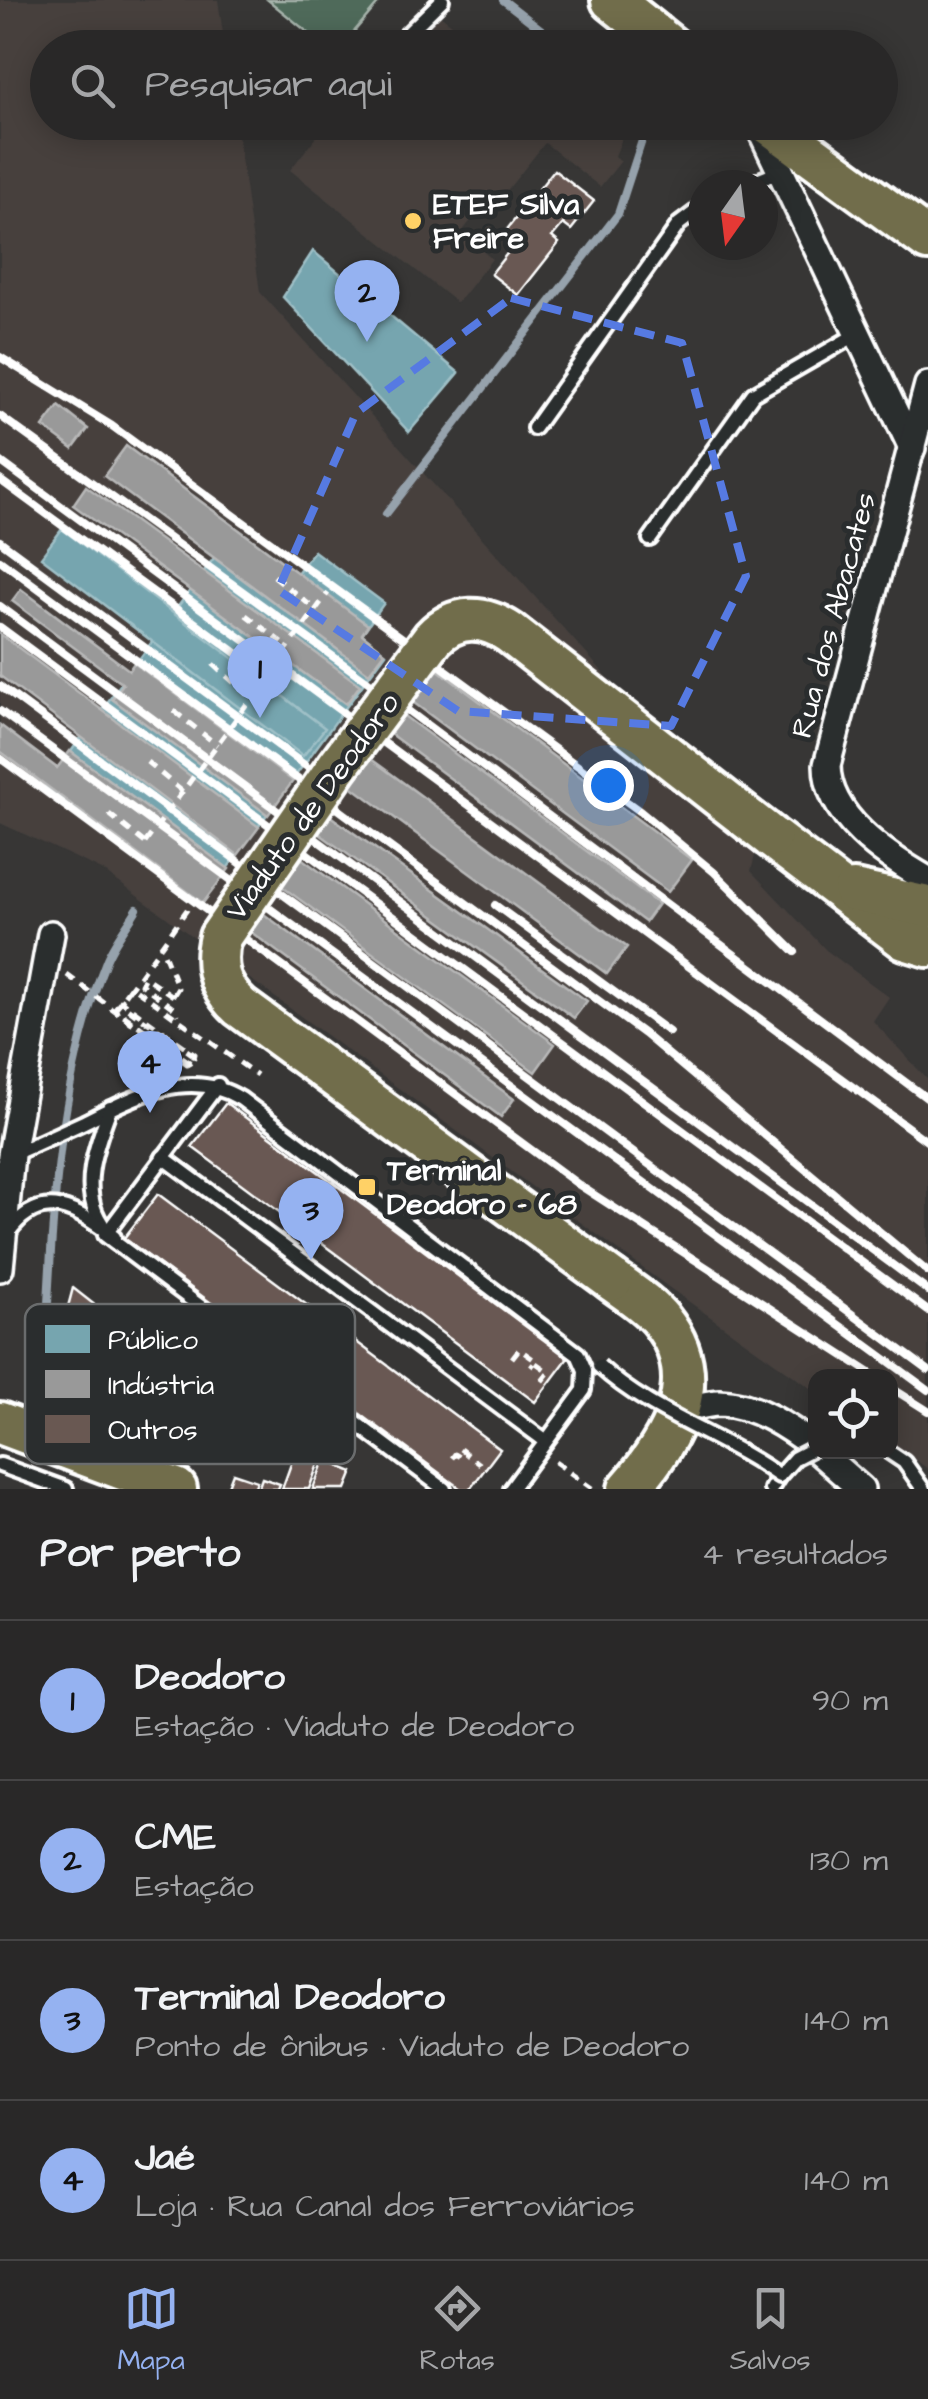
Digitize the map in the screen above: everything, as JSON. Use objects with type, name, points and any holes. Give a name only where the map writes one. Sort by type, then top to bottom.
[{"type":"main road","points":[[612,0],[650,30]]},
{"type":"main road","points":[[792,140],[928,240]]},
{"type":"main road","name":"Viaduto de Deodoro","points":[[679,1411],[682,1381],[671,1336],[660,1319],[240,1007],[218,976],[220,937],[337,768],[434,638],[445,627],[465,619],[491,622],[510,633],[831,884],[922,937]]},
{"type":"main road","points":[[629,1489],[662,1449],[679,1411]]},
{"type":"main road","points":[[0,1423],[25,1432]]},
{"type":"main road","points":[[109,1464],[176,1489]]},
{"type":"street","points":[[765,140],[777,170]]},
{"type":"street","points":[[778,172],[918,442]]},
{"type":"street","name":"Rua dos Abacates","points":[[928,385],[918,442],[829,754],[828,776],[834,799],[854,825],[928,880]]},
{"type":"street","points":[[0,1268],[14,1153],[52,934]]},
{"type":"street","points":[[679,1411],[719,1403],[746,1408],[774,1419],[808,1443]]},
{"type":"street","points":[[828,1459],[861,1489]]},
{"type":"lane","points":[[411,30],[442,0]]},
{"type":"lane","points":[[534,428],[679,224],[688,217]]},
{"type":"lane","points":[[650,539],[754,394],[859,333]]},
{"type":"lane","points":[[198,1304],[105,1235],[218,1085]]},
{"type":"lane","points":[[14,1153],[146,1091],[180,1086],[213,1088],[234,1095],[578,1354],[586,1370],[584,1390],[509,1489]]},
{"type":"lane","points":[[110,1108],[99,1136],[90,1195],[97,1217],[116,1238]]},
{"type":"lane","points":[[163,1157],[544,1440]]},
{"type":"lane","points":[[1,1254],[10,1229],[32,1210],[50,1206],[76,1211],[203,1304]]},
{"type":"lane","points":[[509,1489],[599,1366],[648,1402],[779,1476]]},
{"type":"lane","points":[[355,1420],[446,1489]]},
{"type":"lane","points":[[355,1421],[446,1489]]},
{"type":"lane","points":[[771,1489],[795,1458],[808,1453]]},
{"type":"lane","points":[[898,1458],[923,1489]]},
{"type":"lane","points":[[0,1464],[66,1489]]},
{"type":"path","points":[[274,576],[316,610]]},
{"type":"path","points":[[109,814],[145,843],[328,593]]},
{"type":"path","points":[[246,615],[288,648]]},
{"type":"path","points":[[213,664],[252,698]]},
{"type":"path","points":[[174,711],[217,745]]},
{"type":"path","points":[[147,762],[182,792]]},
{"type":"path","points":[[46,967],[61,971],[187,1064],[192,1063],[195,1056],[136,1012],[121,1001],[115,1009],[192,1064],[195,1054],[136,1012],[121,1002],[161,946],[196,897]]},
{"type":"path","points":[[161,946],[178,988],[173,996],[145,977],[140,984],[176,1010],[178,1017]]},
{"type":"path","points":[[114,1010],[131,986],[257,1075]]},
{"type":"path","points":[[512,1358],[518,1349],[536,1362],[531,1367]]},
{"type":"path","points":[[529,1358],[549,1372],[542,1381]]},
{"type":"path","points":[[460,1449],[480,1464]]},
{"type":"path","points":[[452,1458],[456,1454],[463,1459],[466,1456]]},
{"type":"path","points":[[552,1460],[593,1489]]},
{"type":"highlighted area","points":[[511,298],[682,343],[746,576],[671,726],[458,711],[278,590],[356,413]]},
{"type":"shaded area","points":[[0,0],[218,0],[222,30],[30,30],[30,140],[238,140],[260,292],[758,844],[751,871],[826,950],[889,997],[873,1021],[928,1080],[928,1469],[898,1448],[898,1369],[808,1369],[808,1386],[102,870],[0,823]]},
{"type":"shaded area","points":[[430,7],[459,30],[411,30]]},
{"type":"shaded area","name":"ETEF Silva Freire","points":[[314,140],[621,140],[615,156],[621,161],[600,187],[545,143],[493,208],[485,203],[461,233],[492,259],[457,303],[290,170]]},
{"type":"green space","points":[[268,0],[381,0],[355,30],[305,30]]},
{"type":"building: Público","points":[[313,251],[459,373],[409,432],[283,297]]},
{"type":"building: Público","points":[[236,528],[297,573],[314,551],[384,603],[362,634],[386,653],[201,904],[44,788]]},
{"type":"building: Público","points":[[62,529],[325,728],[303,756],[41,557]]},
{"type":"building: Indústria","points":[[59,406],[88,429],[73,449],[43,427]]},
{"type":"building: Indústria","points":[[126,446],[368,625],[362,634],[385,652],[369,673],[104,476]]},
{"type":"building: Indústria","points":[[86,486],[360,685],[346,704],[73,505]]},
{"type":"building: Indústria","points":[[21,589],[129,670],[134,663],[293,781],[268,815],[112,699],[123,684],[12,601]]},
{"type":"building: Indústria","points":[[0,634],[259,827],[238,855],[0,676]]},
{"type":"building: Indústria","points":[[434,667],[692,860],[668,892],[410,700]]},
{"type":"building: Indústria","points":[[400,713],[658,904],[645,922],[386,731]]},
{"type":"building: Indústria","points":[[0,725],[57,768],[70,751],[229,869],[203,903],[0,751]]},
{"type":"building: Indústria","points":[[367,756],[627,947],[607,974],[347,783]]},
{"type":"building: Indústria","points":[[322,810],[587,1001],[574,1018],[310,827]]},
{"type":"building: Indústria","points":[[293,852],[555,1044],[535,1072],[273,880]]},
{"type":"building: Indústria","points":[[257,909],[514,1099],[501,1117],[244,927]]},
{"type":"building: Outros","points":[[554,170],[594,201],[571,230],[563,224],[552,237],[559,243],[518,295],[491,274],[513,246],[501,237]]},
{"type":"building: Outros","points":[[226,1103],[568,1358],[535,1402],[192,1147]]},
{"type":"building: Outros","points":[[158,1194],[306,1304],[213,1304],[124,1238]]},
{"type":"building: Outros","points":[[73,1288],[93,1304],[69,1304]]},
{"type":"building: Outros","points":[[355,1341],[500,1449],[470,1489],[461,1489],[355,1410]]},
{"type":"building: Outros","points":[[291,1464],[318,1464],[309,1489],[282,1489]]},
{"type":"building: Outros","points":[[322,1464],[353,1472],[346,1489],[313,1489]]},
{"type":"building: Outros","points":[[233,1473],[257,1481],[254,1489],[228,1486]]},
{"type":"building: Outros","points":[[262,1478],[280,1484],[278,1489],[258,1489]]},
{"type":"waterway","points":[[503,0],[542,30]]},
{"type":"waterway","points":[[386,514],[618,214],[642,140]]},
{"type":"waterway","points":[[48,1304],[56,1184],[73,1071],[106,961],[137,909]]},
{"type":"railway","points":[[0,357],[112,426],[641,812],[714,872],[795,952]]},
{"type":"railway","points":[[0,416],[407,710],[928,1099]]},
{"type":"railway","points":[[0,461],[928,1142]]},
{"type":"railway","points":[[0,480],[242,657]]},
{"type":"railway","points":[[0,541],[318,775]]},
{"type":"railway","points":[[0,560],[644,1034],[928,1272]]},
{"type":"railway","points":[[0,606],[928,1291]]},
{"type":"railway","points":[[0,627],[928,1311]]},
{"type":"railway","points":[[0,686],[928,1370]]},
{"type":"railway","points":[[0,711],[928,1390]]},
{"type":"railway","points":[[0,758],[579,1185],[864,1369]]},
{"type":"railway","points":[[495,905],[669,1032]]},
{"type":"railway","points":[[898,1392],[928,1411]]},
{"type":"place","name":"ETEF Silva Freire","points":[[413,221]]},
{"type":"place","name":"CME","points":[[367,342]]},
{"type":"place","name":"Deodoro","points":[[260,718]]},
{"type":"place","name":"Jaé","points":[[150,1113]]},
{"type":"place","name":"Terminal Deodoro - 68","points":[[367,1187]]},
{"type":"place","name":"Terminal Deodoro","points":[[311,1260]]}]
